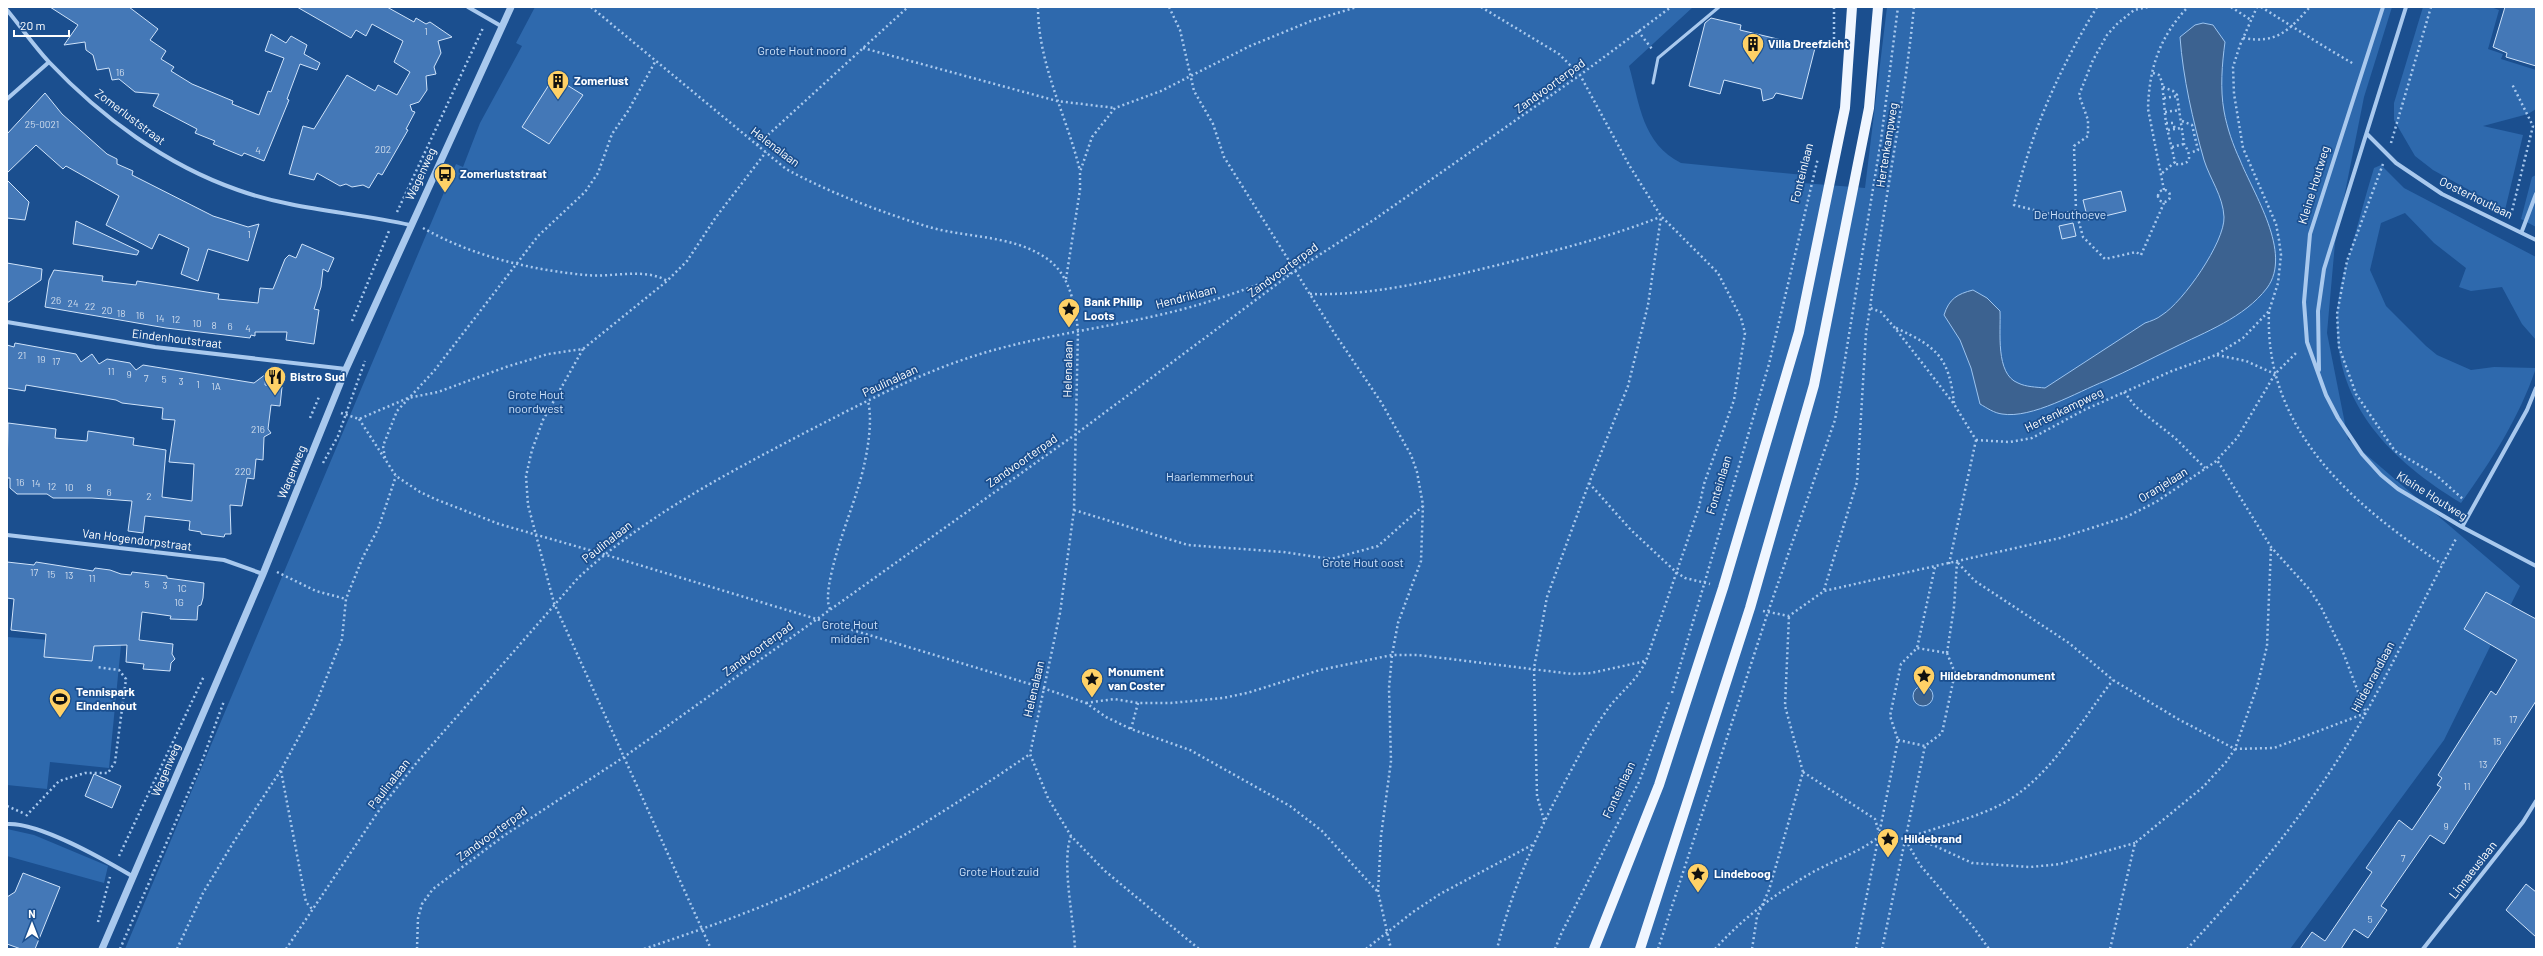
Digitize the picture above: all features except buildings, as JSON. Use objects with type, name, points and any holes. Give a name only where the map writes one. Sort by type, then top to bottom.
[{"type":"main road","points":[[1594,949],[1659,785],[1723,588],[1799,332],[1845,108],[1852,7]]},
{"type":"main road","points":[[1640,949],[1750,608],[1814,385],[1869,108],[1878,7]]},
{"type":"street","points":[[468,7],[501,26]]},
{"type":"street","name":"Wagenweg","points":[[102,949],[132,876],[263,574],[346,369],[410,225],[511,7]]},
{"type":"street","name":"Kleine Houtweg","points":[[2383,7],[2361,69],[2310,234],[2304,302],[2307,342],[2326,395],[2338,418],[2362,454],[2381,475],[2398,489],[2462,527],[2536,566]]},
{"type":"street","name":"Kleine Houtweg","points":[[2319,374],[2318,311],[2324,270],[2406,7]]},
{"type":"street","name":"Zomerluststraat","points":[[7,10],[49,62],[110,117],[145,144],[192,171],[238,190],[309,209],[393,221],[410,225]]},
{"type":"street","points":[[7,99],[49,62]]},
{"type":"street","name":"Oosterhoutlaan","points":[[2367,134],[2396,163],[2442,194],[2522,231],[2536,240]]},
{"type":"street","name":"Oosterhoutlaan","points":[[2522,231],[2536,194]]},
{"type":"street","name":"Eindenhoutstraat","points":[[7,322],[155,348],[346,369]]},
{"type":"street","points":[[2462,527],[2527,410],[2536,388]]},
{"type":"street","name":"Van Hogendorpstraat","points":[[7,535],[224,560],[263,574]]},
{"type":"street","name":"Linnaeuslaan","points":[[2423,949],[2523,822],[2536,801]]},
{"type":"street","points":[[7,824],[19,823],[63,840],[132,876]]},
{"type":"lane","points":[[1653,83],[1658,58],[1719,7]]},
{"type":"path","name":"Helenalaan","points":[[591,7],[655,62],[786,169],[810,182],[881,210],[930,227],[1024,247],[1047,258],[1066,280],[1075,306],[1078,330],[1074,510],[1060,613],[1030,754]]},
{"type":"path","points":[[757,145],[908,7]]},
{"type":"path","points":[[1038,7],[1041,45],[1057,101],[1074,144],[1080,172],[1080,190],[1066,280]]},
{"type":"path","points":[[1169,7],[1180,30],[1192,75],[1194,91],[1213,124],[1224,157],[1310,294],[1381,402],[1411,455],[1423,505],[1421,561],[1398,623],[1392,655],[1389,688],[1391,762],[1380,836],[1378,892],[1391,949]]},
{"type":"path","points":[[864,48],[1057,101],[1082,106],[1115,108],[1155,93],[1250,46],[1311,21],[1357,7]]},
{"type":"path","points":[[1481,7],[1559,54],[1580,75],[1603,120],[1661,216],[1718,272],[1741,318],[1745,333],[1734,400],[1646,661],[1638,677],[1605,712],[1544,820],[1532,845],[1502,928],[1497,949]]},
{"type":"path","name":"Zandvoorterpad","points":[[417,949],[418,918],[422,904],[433,889],[504,835],[624,756],[1076,434],[1296,270],[1375,219],[1580,75],[1671,7]]},
{"type":"path","points":[[1834,7],[1834,44]]},
{"type":"path","name":"Hertenkampweg","points":[[1824,591],[1856,482],[1870,308],[1877,250],[1908,70],[1914,7]]},
{"type":"path","points":[[2076,210],[2054,216],[2014,205],[2028,152],[2054,84],[2097,7]]},
{"type":"path","points":[[2148,7],[2134,10],[2117,24],[2108,35],[2083,81],[2079,96],[2088,120],[2088,136],[2074,146],[2076,210],[2083,237],[2105,259],[2136,252],[2142,255],[2164,202],[2168,201],[2171,196],[2169,192],[2164,190]]},
{"type":"path","points":[[2164,190],[2148,109],[2153,73],[2166,33],[2188,7]]},
{"type":"path","points":[[2231,7],[2251,20]]},
{"type":"path","name":"Hertenkampweg","points":[[1976,440],[2010,442],[2032,438],[2057,423],[2124,392],[2216,355],[2242,338],[2269,311],[2278,283],[2281,255],[2276,224],[2243,148],[2236,119],[2233,67],[2243,38],[2257,7]]},
{"type":"path","points":[[2261,7],[2293,26],[2309,39],[2361,69]]},
{"type":"path","points":[[2243,38],[2261,41],[2279,35],[2293,26],[2310,7]]},
{"type":"path","points":[[2431,7],[2388,154],[2347,261],[2338,314],[2339,348],[2356,394],[2395,452],[2436,475],[2472,507]]},
{"type":"path","name":"Wagenweg","points":[[351,323],[393,221],[487,18]]},
{"type":"path","points":[[1638,31],[1658,58]]},
{"type":"path","points":[[385,460],[383,446],[397,411],[434,371],[538,236],[585,192],[598,173],[612,134],[628,111],[655,62]]},
{"type":"path","points":[[2153,73],[2159,75],[2163,87],[2166,123],[2172,147],[2174,164]]},
{"type":"path","points":[[2508,225],[2533,126],[2512,84]]},
{"type":"path","points":[[2163,87],[2173,91],[2177,96],[2182,121],[2184,144],[2190,153]]},
{"type":"path","points":[[2164,98],[2177,96]]},
{"type":"path","points":[[1080,172],[1092,137],[1115,108]]},
{"type":"path","points":[[2165,112],[2180,110]]},
{"type":"path","points":[[2161,174],[2174,164],[2181,165],[2186,162],[2190,153],[2198,150],[2192,125],[2182,121]]},
{"type":"path","points":[[2166,123],[2173,123],[2175,129]]},
{"type":"path","points":[[2168,130],[2182,128]]},
{"type":"path","points":[[2172,147],[2184,144]]},
{"type":"path","points":[[711,949],[700,930],[624,756],[554,603],[536,536],[527,492],[526,476],[532,450],[543,420],[584,349],[667,281],[687,261],[716,217],[766,152]]},
{"type":"path","name":"Fonteinlaan","points":[[1555,949],[1562,932],[1639,782],[1671,698],[1769,364],[1819,157]]},
{"type":"path","points":[[2164,190],[2158,195],[2159,199],[2164,202]]},
{"type":"path","points":[[1310,294],[1341,295],[1417,284],[1460,275],[1615,235],[1661,216]]},
{"type":"path","points":[[1544,820],[1537,796],[1534,668],[1547,597],[1589,483],[1628,386],[1648,305],[1661,216]]},
{"type":"path","points":[[423,228],[442,239],[540,270],[589,276],[638,274],[661,278],[667,281]]},
{"type":"path","name":"Hendriklaan","points":[[1078,330],[1187,308],[1296,270]]},
{"type":"path","points":[[1870,308],[1881,312],[1895,328],[1954,404],[1976,440],[1948,564]]},
{"type":"path","points":[[2269,311],[2268,326],[2275,374],[2296,427],[2309,448],[2356,500],[2402,538],[2442,564]]},
{"type":"path","points":[[1895,328],[1930,347],[1940,356],[1951,376],[1954,404]]},
{"type":"path","name":"Paulinalaan","points":[[286,949],[380,809],[418,760],[554,603],[604,554],[657,516],[717,479],[868,401],[944,366],[1078,330]]},
{"type":"path","name":"Oranjelaan","points":[[1824,591],[2060,538],[2126,516],[2156,502],[2217,460],[2237,438],[2275,374],[2307,342]]},
{"type":"path","points":[[346,415],[359,419],[408,398],[438,392],[548,354],[584,349]]},
{"type":"path","points":[[2216,355],[2246,361],[2275,374]]},
{"type":"path","points":[[308,426],[321,392]]},
{"type":"path","points":[[2124,392],[2136,407],[2176,438],[2205,468]]},
{"type":"path","points":[[830,609],[827,604],[828,592],[834,564],[858,490],[866,454],[870,410],[868,401]]},
{"type":"path","points":[[359,419],[396,476],[420,492],[536,536],[604,554],[1043,688],[1086,703],[1106,717],[1131,729],[1190,750],[1290,806],[1322,831],[1378,892]]},
{"type":"path","points":[[1957,562],[1975,581],[2069,643],[2113,680],[2178,719],[2235,748],[2274,748],[2366,713],[2343,652],[2321,607],[2307,586],[2271,547],[2247,504],[2217,460]]},
{"type":"path","points":[[177,949],[203,894],[233,843],[281,770],[313,711],[339,649],[344,628],[346,599],[362,557],[378,530],[396,476]]},
{"type":"path","points":[[1589,483],[1630,530],[1676,572],[1686,578],[1704,583]]},
{"type":"path","points":[[1074,510],[1188,545],[1284,552],[1331,559],[1378,546],[1423,505]]},
{"type":"path","name":"Hildebrandlaan","points":[[2187,949],[2237,894],[2301,813],[2366,713],[2462,527]]},
{"type":"path","points":[[1715,949],[1746,917],[1762,904],[1811,873],[1869,845],[1880,836],[1905,839],[1933,845],[1972,863],[2030,867],[2060,864],[2135,843],[2203,787],[2226,762],[2235,748],[2257,687],[2267,646],[2271,547]]},
{"type":"path","points":[[1882,949],[1925,746],[1942,733],[1955,673],[1947,653],[1954,607],[1957,562]]},
{"type":"path","points":[[1856,949],[1880,836],[1898,740],[1890,716],[1901,664],[1917,648],[1935,567]]},
{"type":"path","points":[[276,572],[316,591],[346,599]]},
{"type":"path","points":[[1750,608],[1789,616],[1824,591]]},
{"type":"path","points":[[1752,949],[1757,917],[1803,772],[1785,706],[1789,616]]},
{"type":"path","points":[[1917,648],[1947,653]]},
{"type":"path","points":[[1086,703],[1114,699],[1138,703],[1171,703],[1247,693],[1320,670],[1392,655],[1418,655],[1534,668],[1572,674],[1591,673],[1646,661]]},
{"type":"path","points":[[19,823],[59,781],[85,773],[108,773],[115,762],[126,679],[119,670],[96,667]]},
{"type":"path","name":"Wagenweg","points":[[96,927],[113,865],[124,847],[207,669]]},
{"type":"path","points":[[1905,839],[1985,811],[2019,793],[2048,766],[2113,680]]},
{"type":"path","points":[[1131,729],[1138,703]]},
{"type":"path","points":[[1898,740],[1925,746]]},
{"type":"path","points":[[644,949],[700,930],[787,896],[833,874],[917,828],[1030,754],[1048,798],[1071,836],[1105,871],[1198,949]]},
{"type":"path","points":[[281,770],[306,902],[312,909]]},
{"type":"path","points":[[1803,772],[1854,803],[1875,819],[1880,836]]},
{"type":"path","points":[[1071,836],[1068,844],[1068,865],[1075,949]]},
{"type":"path","points":[[1905,839],[1920,865],[1974,928],[1988,949]]},
{"type":"path","points":[[2110,949],[2135,843]]},
{"type":"path","points":[[1366,949],[1413,912],[1440,894],[1532,845]]},
{"type":"green space","name":"Haarlemmerhout","points":[[535,7],[1693,7],[1629,66],[1644,122],[1658,145],[1668,155],[1681,163],[1804,175],[1803,183],[1865,188],[1887,7],[2392,7],[2364,97],[2335,243],[2327,333],[2348,439],[2520,586],[2444,740],[2290,949],[125,949],[456,164],[463,167],[480,123],[522,46],[516,43]]},
{"type":"green space","points":[[2423,7],[2491,7],[2499,10],[2488,49],[2503,54],[2501,59],[2536,70],[2536,109],[2528,114],[2483,126],[2523,135],[2505,210],[2433,170],[2415,156],[2394,120],[2394,103]]},
{"type":"green space","points":[[2381,165],[2404,188],[2536,257],[2536,340],[2522,324],[2502,287],[2471,291],[2459,287],[2466,268],[2434,243],[2405,213],[2381,223],[2370,270],[2386,306],[2426,346],[2437,355],[2471,370],[2494,367],[2536,368],[2521,404],[2504,438],[2461,503],[2433,485],[2407,464],[2384,442],[2366,418],[2351,392],[2341,363],[2337,331],[2341,283],[2374,168]]},
{"type":"green space","points":[[2536,175],[2536,227],[2521,219],[2532,177]]},
{"type":"green space","name":"Tennispark Eindenhout","points":[[7,637],[121,645],[109,768],[50,762],[47,789],[7,785]]},
{"type":"green space","points":[[7,829],[34,835],[108,866],[104,883],[7,856]]},
{"type":"shaded area","points":[[2203,23],[2213,25],[2225,42],[2222,85],[2224,111],[2227,124],[2230,136],[2268,223],[2276,258],[2274,274],[2267,288],[2258,299],[2247,308],[2211,330],[2068,398],[2040,409],[2014,414],[2002,414],[1988,409],[1980,404],[1971,368],[1960,340],[1944,315],[1948,305],[1958,295],[1973,290],[1987,298],[2000,311],[2002,362],[2006,371],[2011,378],[2018,383],[2045,388],[2145,323],[2154,320],[2171,308],[2191,285],[2210,256],[2218,241],[2222,228],[2224,217],[2223,209],[2219,195],[2204,160],[2196,130],[2186,84],[2180,37],[2195,25]]},
{"type":"shaded area","points":[[1923,686],[1930,689],[1933,696],[1930,703],[1923,706],[1916,703],[1913,696],[1916,689]]},
{"type":"place","name":"Villa Dreefzicht","points":[[1753,64]]},
{"type":"place","name":"Zomerlust","points":[[558,100]]},
{"type":"place","name":"Zomerluststraat","points":[[445,194]]},
{"type":"place","name":"Bank Philip Loots","points":[[1069,328]]},
{"type":"place","name":"Bistro Sud","points":[[275,396]]},
{"type":"place","name":"Hildebrandmonument","points":[[1924,696]]},
{"type":"place","name":"Monument van Coster","points":[[1092,698]]},
{"type":"place","name":"Tennispark Eindenhout","points":[[60,718]]},
{"type":"place","name":"Hildebrand","points":[[1888,858]]},
{"type":"place","name":"Lindeboog","points":[[1698,894]]},
{"type":"park label","name":"Grote Hout noord","points":[[802,51]]},
{"type":"park label","name":"De Houthoeve","points":[[2070,215]]},
{"type":"park label","name":"Grote Hout noordwest","points":[[536,402]]},
{"type":"park label","name":"Grote Hout oost","points":[[1363,563]]},
{"type":"park label","name":"Grote Hout midden","points":[[850,632]]},
{"type":"park label","name":"Grote Hout zuid","points":[[999,872]]}]
